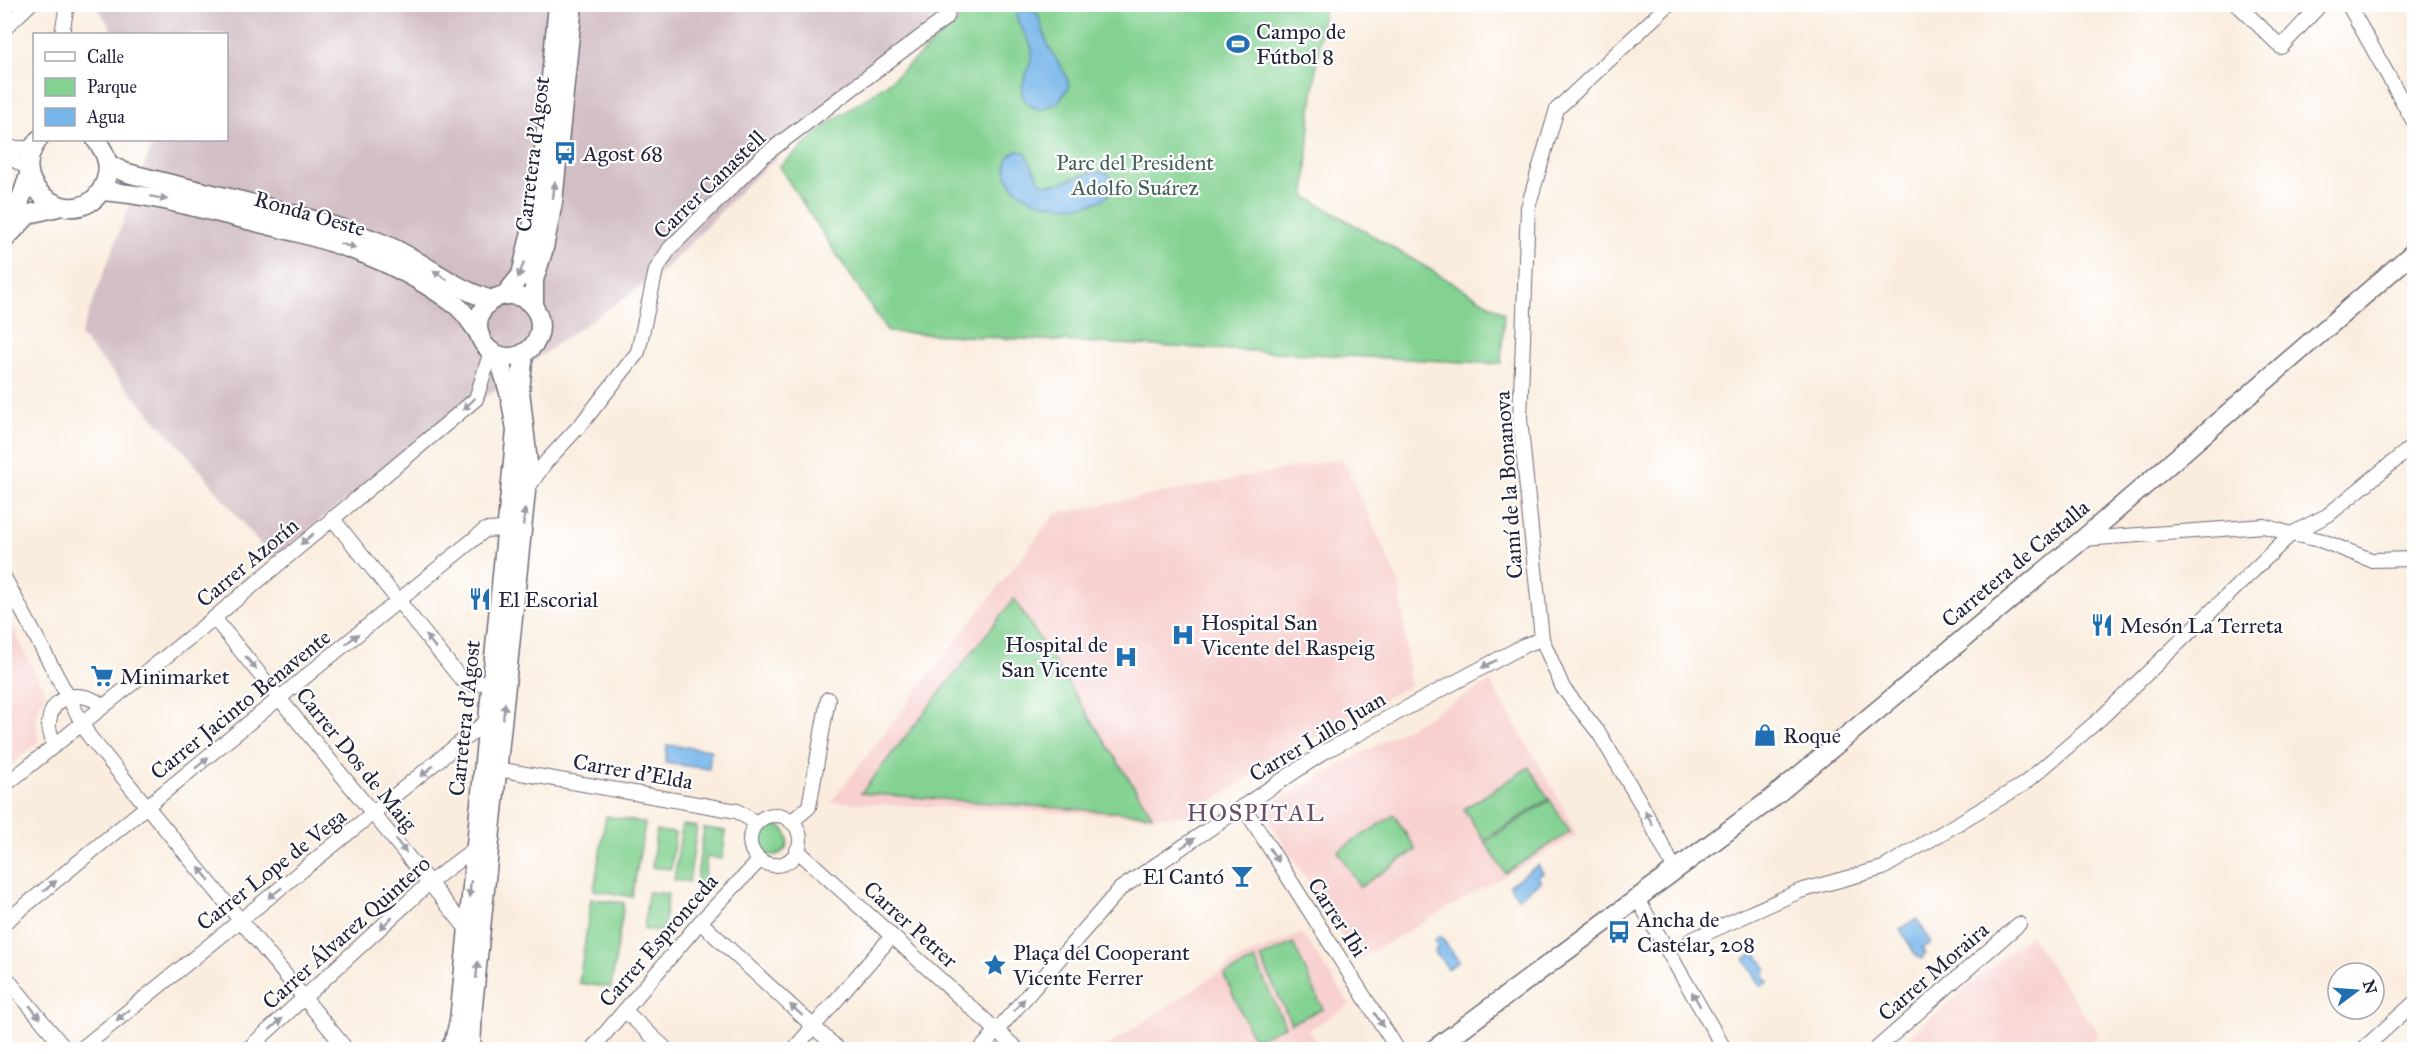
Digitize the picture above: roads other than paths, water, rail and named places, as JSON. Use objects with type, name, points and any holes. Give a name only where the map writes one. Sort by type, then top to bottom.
[{"type":"main road","name":"Carretera d'Agost","points":[[498,298],[521,275],[540,192],[558,4]]},
{"type":"main road","name":"Carretera d'Agost","points":[[534,307],[534,280],[544,248],[553,202],[573,4]]},
{"type":"main road","points":[[4,240],[29,214],[58,207],[76,207],[91,201],[101,191],[108,164],[105,152],[97,141]]},
{"type":"main road","points":[[4,219],[19,204],[35,144]]},
{"type":"main road","name":"Ronda Oeste","points":[[108,164],[133,175],[287,214],[380,242],[412,257],[469,293],[498,298]]},
{"type":"main road","points":[[27,172],[37,195],[58,207]]},
{"type":"main road","name":"Ronda Oeste","points":[[101,191],[155,197],[361,250],[423,282],[459,307],[480,335]]},
{"type":"main road","name":"Carretera de Castalla","points":[[1433,1050],[1771,799],[2083,539],[2415,252]]},
{"type":"main road","points":[[521,297],[534,307],[540,320],[540,333],[534,345],[524,354],[511,357],[495,353],[480,335],[480,316],[498,298],[521,297]]},
{"type":"main road","name":"Carretera d'Agost","points":[[449,1050],[459,1021],[475,848],[491,769],[488,720],[516,430],[510,396],[495,353]]},
{"type":"main road","name":"Carretera d'Agost","points":[[471,1050],[491,769],[526,491],[528,463],[520,390],[524,354]]},
{"type":"street","points":[[4,28],[30,4]]},
{"type":"street","points":[[62,33],[67,4]]},
{"type":"street","name":"Camí de la Bonanova","points":[[1669,4],[1557,109],[1528,207],[1520,419],[1542,639],[1563,687],[1599,733],[1640,802],[1675,870]]},
{"type":"street","points":[[2237,4],[2281,47],[2321,4]]},
{"type":"street","points":[[2348,4],[2415,122]]},
{"type":"street","name":"Carrer Canastell","points":[[526,491],[545,463],[584,422],[638,352],[656,270],[670,248],[763,156],[948,11]]},
{"type":"street","points":[[4,148],[35,144]]},
{"type":"street","points":[[4,154],[27,172]]},
{"type":"street","name":"Carrer Azorín","points":[[4,786],[214,618],[476,399],[495,353]]},
{"type":"street","points":[[1691,940],[1800,891],[1883,868],[2024,784],[2101,718],[2291,534],[2328,515],[2415,445]]},
{"type":"street","points":[[332,518],[461,679],[473,684],[492,681]]},
{"type":"street","points":[[2083,539],[2264,526],[2320,540],[2371,560],[2415,559]]},
{"type":"street","name":"Carrer Jacinto Benavente","points":[[4,922],[148,808],[485,530],[506,529]]},
{"type":"street","points":[[4,577],[89,736],[347,1050]]},
{"type":"street","name":"Carrer Dos de Maig","points":[[214,618],[466,928]]},
{"type":"street","name":"Carrer Lillo Juan","points":[[980,1050],[1120,888],[1324,752],[1525,645],[1542,639]]},
{"type":"street","points":[[54,746],[49,722],[55,708],[67,697],[78,694],[93,697],[102,706]]},
{"type":"street","points":[[791,822],[809,807],[828,699]]},
{"type":"street","name":"Carrer Lope de Vega","points":[[80,1050],[375,814],[488,720]]},
{"type":"street","name":"Carrer d’Elda","points":[[491,769],[736,811],[756,824]]},
{"type":"street","name":"Carrer Ibi","points":[[1243,806],[1398,1050]]},
{"type":"street","points":[[773,815],[791,822],[799,835],[797,850],[792,857],[777,865],[760,860],[751,847],[752,830],[756,824],[773,815]]},
{"type":"street","name":"Carrer Álvarez Quintero","points":[[247,1050],[429,883],[475,848]]},
{"type":"street","name":"Carrer Petrer","points":[[797,850],[1018,1050]]},
{"type":"street","name":"Carrer Espronceda","points":[[591,1050],[700,922],[760,860]]},
{"type":"street","points":[[1637,898],[1725,1050]]},
{"type":"street","points":[[700,922],[839,1050]]},
{"type":"street","name":"Carrer Moraira","points":[[1875,1050],[2019,924]]},
{"type":"street","points":[[793,1050],[892,936]]},
{"type":"street","points":[[4,975],[66,1050]]},
{"type":"street","points":[[2362,1050],[2415,1003]]},
{"type":"street","points":[[625,1011],[667,1050]]},
{"type":"water","points":[[1025,6],[1038,14],[1048,46],[1066,75],[1069,87],[1058,103],[1039,110],[1023,98],[1023,83],[1032,58],[1032,49],[1016,16]]},
{"type":"water","points":[[1017,151],[1025,152],[1041,183],[1058,183],[1100,172],[1109,174],[1112,188],[1104,199],[1088,204],[1068,206],[1046,203],[1027,196],[1012,185],[1006,169],[1008,158]]},
{"type":"water","points":[[667,745],[711,750],[709,769],[665,763]]},
{"type":"water","points":[[1538,865],[1543,873],[1538,877],[1541,881],[1518,898],[1509,885]]},
{"type":"water","points":[[1917,919],[1931,943],[1922,948],[1925,954],[1922,959],[1916,956],[1900,929]]},
{"type":"water","points":[[1440,936],[1459,961],[1448,969],[1434,951],[1438,947],[1434,941]]},
{"type":"water","points":[[1756,952],[1767,970],[1763,974],[1768,982],[1761,986],[1744,959]]},
{"type":"place","name":"Campo de Fútbol 8","points":[[1238,44]]},
{"type":"place","name":"Agost 68","points":[[565,153]]},
{"type":"place","name":"El Escorial","points":[[480,599]]},
{"type":"place","name":"Mesón La Terreta","points":[[2102,625]]},
{"type":"place","name":"Hospital San Vicente del Raspeig","points":[[1183,635]]},
{"type":"place","name":"Hospital de San Vicente","points":[[1126,657]]},
{"type":"place","name":"Minimarket","points":[[102,676]]},
{"type":"place","name":"Roque","points":[[1765,735]]},
{"type":"place","name":"El Cantó","points":[[1242,876]]},
{"type":"place","name":"Ancha de Castelar, 208","points":[[1619,932]]},
{"type":"place","name":"Plaça del Cooperant Vicente Ferrer","points":[[995,965]]},
{"type":"district","name":"HOSPITAL","points":[[1256,813]]},
{"type":"park label","name":"Parc del President Adolfo Suárez","points":[[1135,174]]}]
